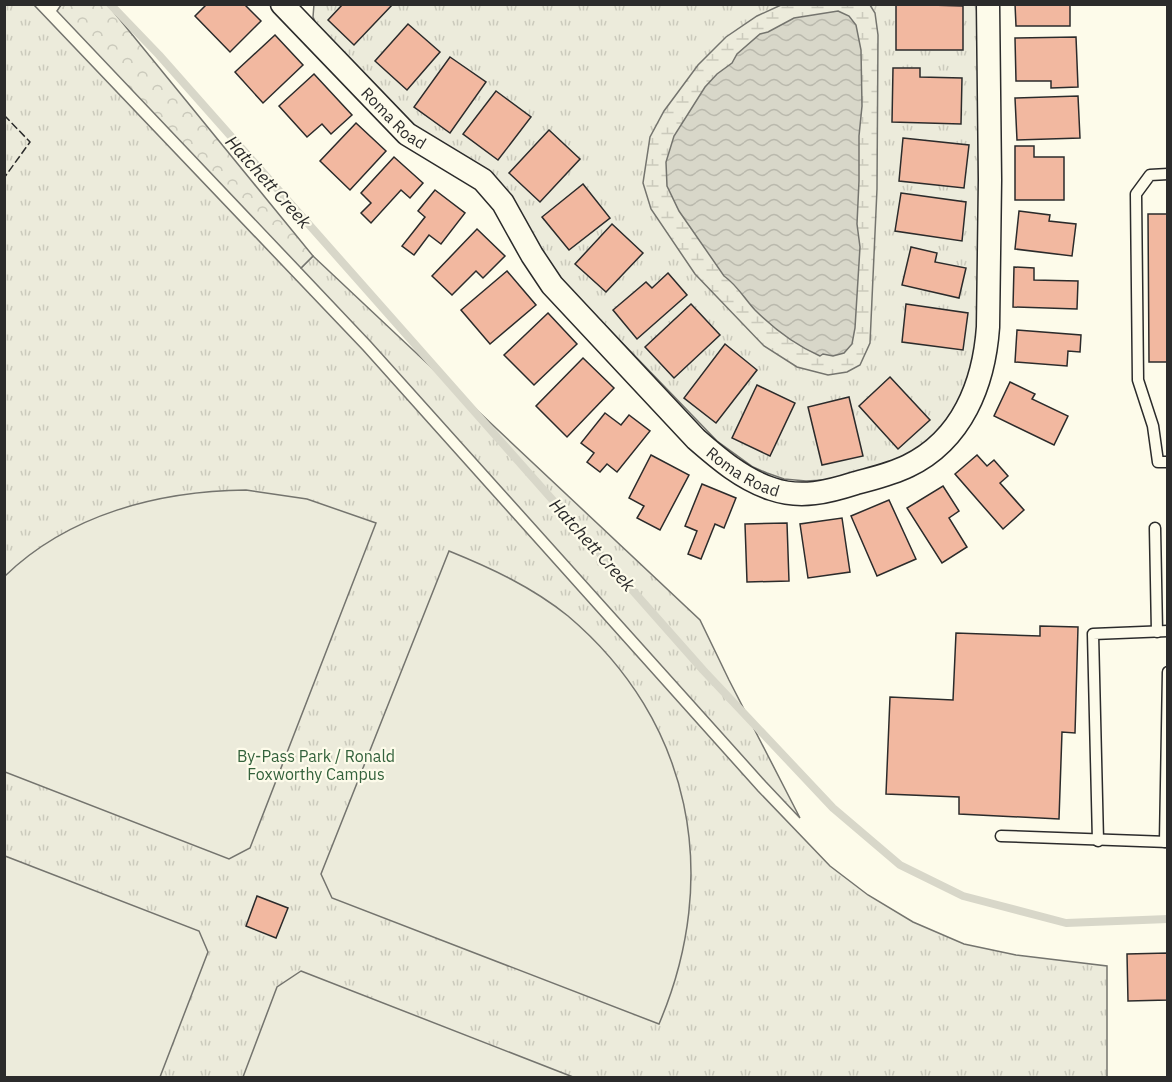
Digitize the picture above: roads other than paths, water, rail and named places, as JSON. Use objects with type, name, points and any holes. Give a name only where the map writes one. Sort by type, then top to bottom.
[{"type":"street","name":"Roma Road","points":[[286,6],[406,134],[483,180],[492,189],[503,203],[552,285],[696,439],[717,458],[754,482],[772,489],[805,495],[831,491],[909,466],[943,442],[966,411],[974,393],[986,350],[988,327],[990,180],[988,4]]},
{"type":"lane","points":[[1167,174],[1150,175],[1136,194],[1138,380],[1153,426],[1158,462],[1167,462]]},
{"type":"lane","points":[[1098,841],[1093,634],[1162,631],[1155,528]]},
{"type":"lane","points":[[1001,836],[1166,842],[1167,672]]},
{"type":"water","points":[[838,11],[849,16],[856,25],[861,50],[862,106],[857,224],[860,247],[852,344],[844,353],[820,356],[793,342],[770,324],[724,276],[679,211],[667,186],[666,162],[674,136],[705,87],[732,63],[737,54],[760,34],[794,18]]},
{"type":"waterway","name":"Hatchett Creek","points":[[110,4],[159,55],[703,670],[833,808],[900,865],[963,896],[1066,923],[1168,919]]},
{"type":"park label","name":"By-Pass Park / Ronald Foxworthy Campus","points":[[316,765]]}]
